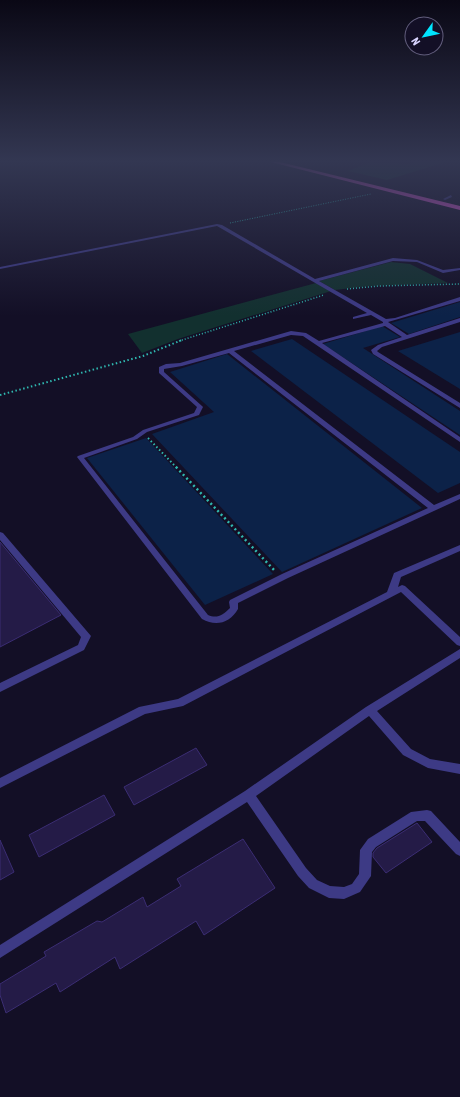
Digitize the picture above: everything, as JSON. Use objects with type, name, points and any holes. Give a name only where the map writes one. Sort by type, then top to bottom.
[{"type":"lane","points":[[0,268],[211,225],[220,225],[372,313],[406,337]]},
{"type":"lane","points":[[316,280],[390,260],[421,262],[443,272],[460,269]]},
{"type":"lane","points":[[318,343],[460,299]]},
{"type":"lane","points":[[355,318],[372,313]]},
{"type":"lane","points":[[460,320],[380,346],[374,350],[375,353],[460,406]]},
{"type":"lane","points":[[460,440],[304,334],[291,333],[180,365],[161,368],[161,372],[200,407],[200,411],[197,414],[144,433],[135,438],[80,457],[205,617],[211,620],[219,620],[229,616],[234,609],[233,602],[281,578],[460,496]]},
{"type":"lane","points":[[230,351],[433,508]]},
{"type":"lane","points":[[0,535],[86,636],[81,647],[0,688]]},
{"type":"lane","points":[[391,594],[397,576],[460,548]]},
{"type":"lane","points":[[0,783],[143,710],[180,703],[402,588],[460,642]]},
{"type":"lane","points":[[0,952],[249,795],[370,710],[460,653]]},
{"type":"lane","points":[[370,710],[407,752],[428,763],[460,769]]},
{"type":"lane","points":[[249,795],[302,872],[313,884],[329,892],[344,893],[356,888],[364,876],[366,850],[372,843],[415,816],[427,815],[460,850]]},
{"type":"path","points":[[220,225],[278,213]]},
{"type":"path","points":[[0,395],[143,356],[182,340],[335,292],[379,286],[460,284]]},
{"type":"path","points":[[144,433],[281,578]]},
{"type":"green space","points":[[391,262],[410,264],[448,283],[369,286],[335,290],[319,281]]},
{"type":"green space","points":[[316,283],[331,291],[178,339],[142,353],[128,334]]},
{"type":"water","points":[[460,302],[460,317],[409,334],[391,323]]},
{"type":"water","points":[[382,326],[400,337],[363,348],[460,411],[460,435],[323,344]]},
{"type":"water","points":[[460,332],[460,389],[398,351]]},
{"type":"water","points":[[292,339],[460,452],[460,483],[438,493],[251,351]]},
{"type":"water","points":[[227,354],[422,508],[282,572],[152,434],[214,412],[170,372]]},
{"type":"water","points":[[146,438],[273,574],[205,605],[87,458]]},
{"type":"building","points":[[0,542],[61,615],[0,647]]},
{"type":"building","points":[[196,748],[207,765],[134,805],[124,787]]},
{"type":"building","points":[[104,795],[115,815],[39,857],[29,835]]},
{"type":"building","points":[[417,823],[432,842],[386,873],[373,857],[373,853],[377,848]]},
{"type":"building","points":[[243,839],[275,888],[204,935],[196,921],[120,969],[115,957],[60,992],[56,983],[6,1013],[0,995],[0,984],[46,956],[44,952],[97,921],[102,922],[143,897],[147,907],[181,886],[177,879]]},
{"type":"building","points":[[0,840],[14,872],[0,880]]}]
